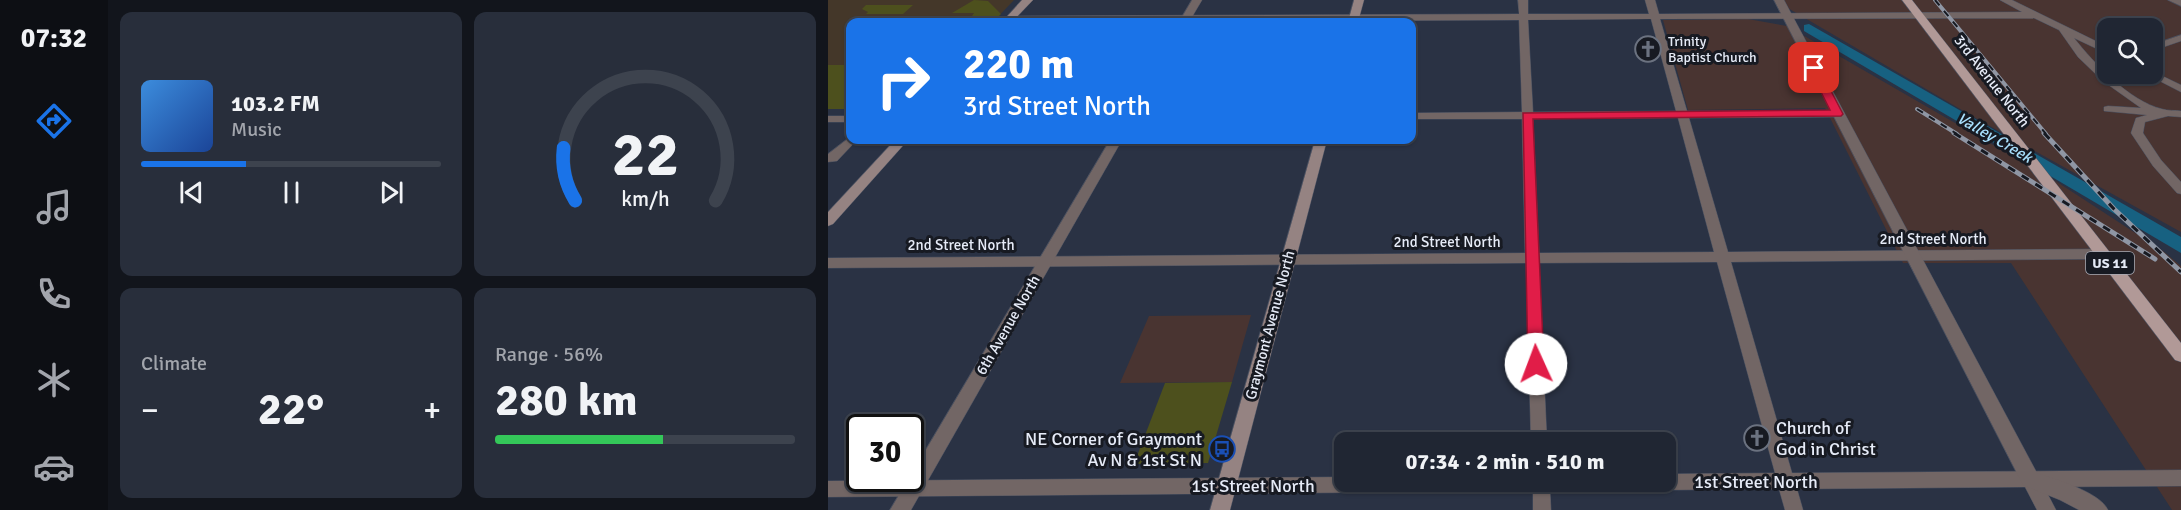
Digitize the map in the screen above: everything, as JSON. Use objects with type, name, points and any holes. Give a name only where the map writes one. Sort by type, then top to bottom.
[{"type":"main road","points":[[1012,18],[1028,0]]},
{"type":"main road","points":[[1354,18],[1359,0]]},
{"type":"main road","name":"3rd Avenue North","points":[[1907,0],[2181,355]]},
{"type":"main road","points":[[828,221],[898,144]]},
{"type":"main road","name":"Graymont Avenue North","points":[[1220,510],[1320,144]]},
{"type":"street","points":[[1187,18],[1197,0]]},
{"type":"street","points":[[1523,0],[1539,432]]},
{"type":"street","points":[[1650,0],[1794,510]]},
{"type":"street","points":[[1779,0],[2047,510]]},
{"type":"street","points":[[2005,0],[2097,46]]},
{"type":"street","points":[[2173,0],[2181,3]]},
{"type":"street","points":[[1416,19],[1524,16],[2036,15]]},
{"type":"street","points":[[2062,28],[2120,92],[2146,108],[2164,114]]},
{"type":"street","points":[[2163,44],[2181,38]]},
{"type":"street","points":[[2163,80],[2181,89]]},
{"type":"street","points":[[2108,110],[2181,114]]},
{"type":"street","points":[[1416,116],[1838,114]]},
{"type":"street","points":[[2164,114],[2140,120],[2137,133],[2157,163],[2181,190]]},
{"type":"street","points":[[828,119],[846,118]]},
{"type":"street","points":[[828,158],[833,158],[847,144]]},
{"type":"street","name":"6th Avenue North","points":[[924,468],[1114,144]]},
{"type":"street","name":"2nd Street North","points":[[828,263],[2103,254]]},
{"type":"street","name":"1st Street North","points":[[1676,481],[2181,478]]},
{"type":"street","points":[[2031,479],[2067,493],[2098,510]]},
{"type":"street","name":"1st Street North","points":[[924,488],[1334,485]]},
{"type":"street","name":"1st Street North","points":[[828,489],[846,489]]},
{"type":"street","name":"6th Avenue North","points":[[900,510],[910,492]]},
{"type":"street","points":[[1541,492],[1542,510]]},
{"type":"shaded area","points":[[828,0],[1014,0],[997,18],[846,18],[846,109],[828,109]]},
{"type":"shaded area","points":[[1774,0],[2181,0],[2181,232],[1979,120]]},
{"type":"shaded area","points":[[1748,19],[1787,26],[2054,180],[2163,251],[2181,266],[2181,510],[2172,510],[2011,263],[1903,263],[1825,108],[1688,110],[1663,20]]},
{"type":"shaded area","points":[[1251,315],[1232,382],[1120,383],[1149,316]]},
{"type":"green space","points":[[974,0],[988,1],[1001,14],[997,18],[971,18],[974,13],[952,13]]},
{"type":"green space","points":[[866,5],[913,5],[903,14],[866,14],[868,12],[862,9]]},
{"type":"green space","points":[[828,65],[846,65],[846,109],[828,109]]},
{"type":"green space","points":[[1232,382],[1208,463],[1134,464],[1165,383]]},
{"type":"waterway","name":"Valley Creek","points":[[1809,28],[2181,246]]},
{"type":"railway","points":[[1935,0],[2046,134]]},
{"type":"railway","points":[[1917,109],[1957,134]]},
{"type":"railway","points":[[1954,133],[2155,259]]},
{"type":"railway","points":[[2044,133],[2114,209],[2181,272]]},
{"type":"place","name":"Trinity Baptist Church","points":[[1648,49]]},
{"type":"place","name":"Church of God in Christ","points":[[1757,438]]},
{"type":"place","name":"NE Corner of Graymont Av N & 1st St N","points":[[1222,449]]},
{"type":"route","points":[[1536,364],[1527,115],[1838,114],[1814,68]]}]
